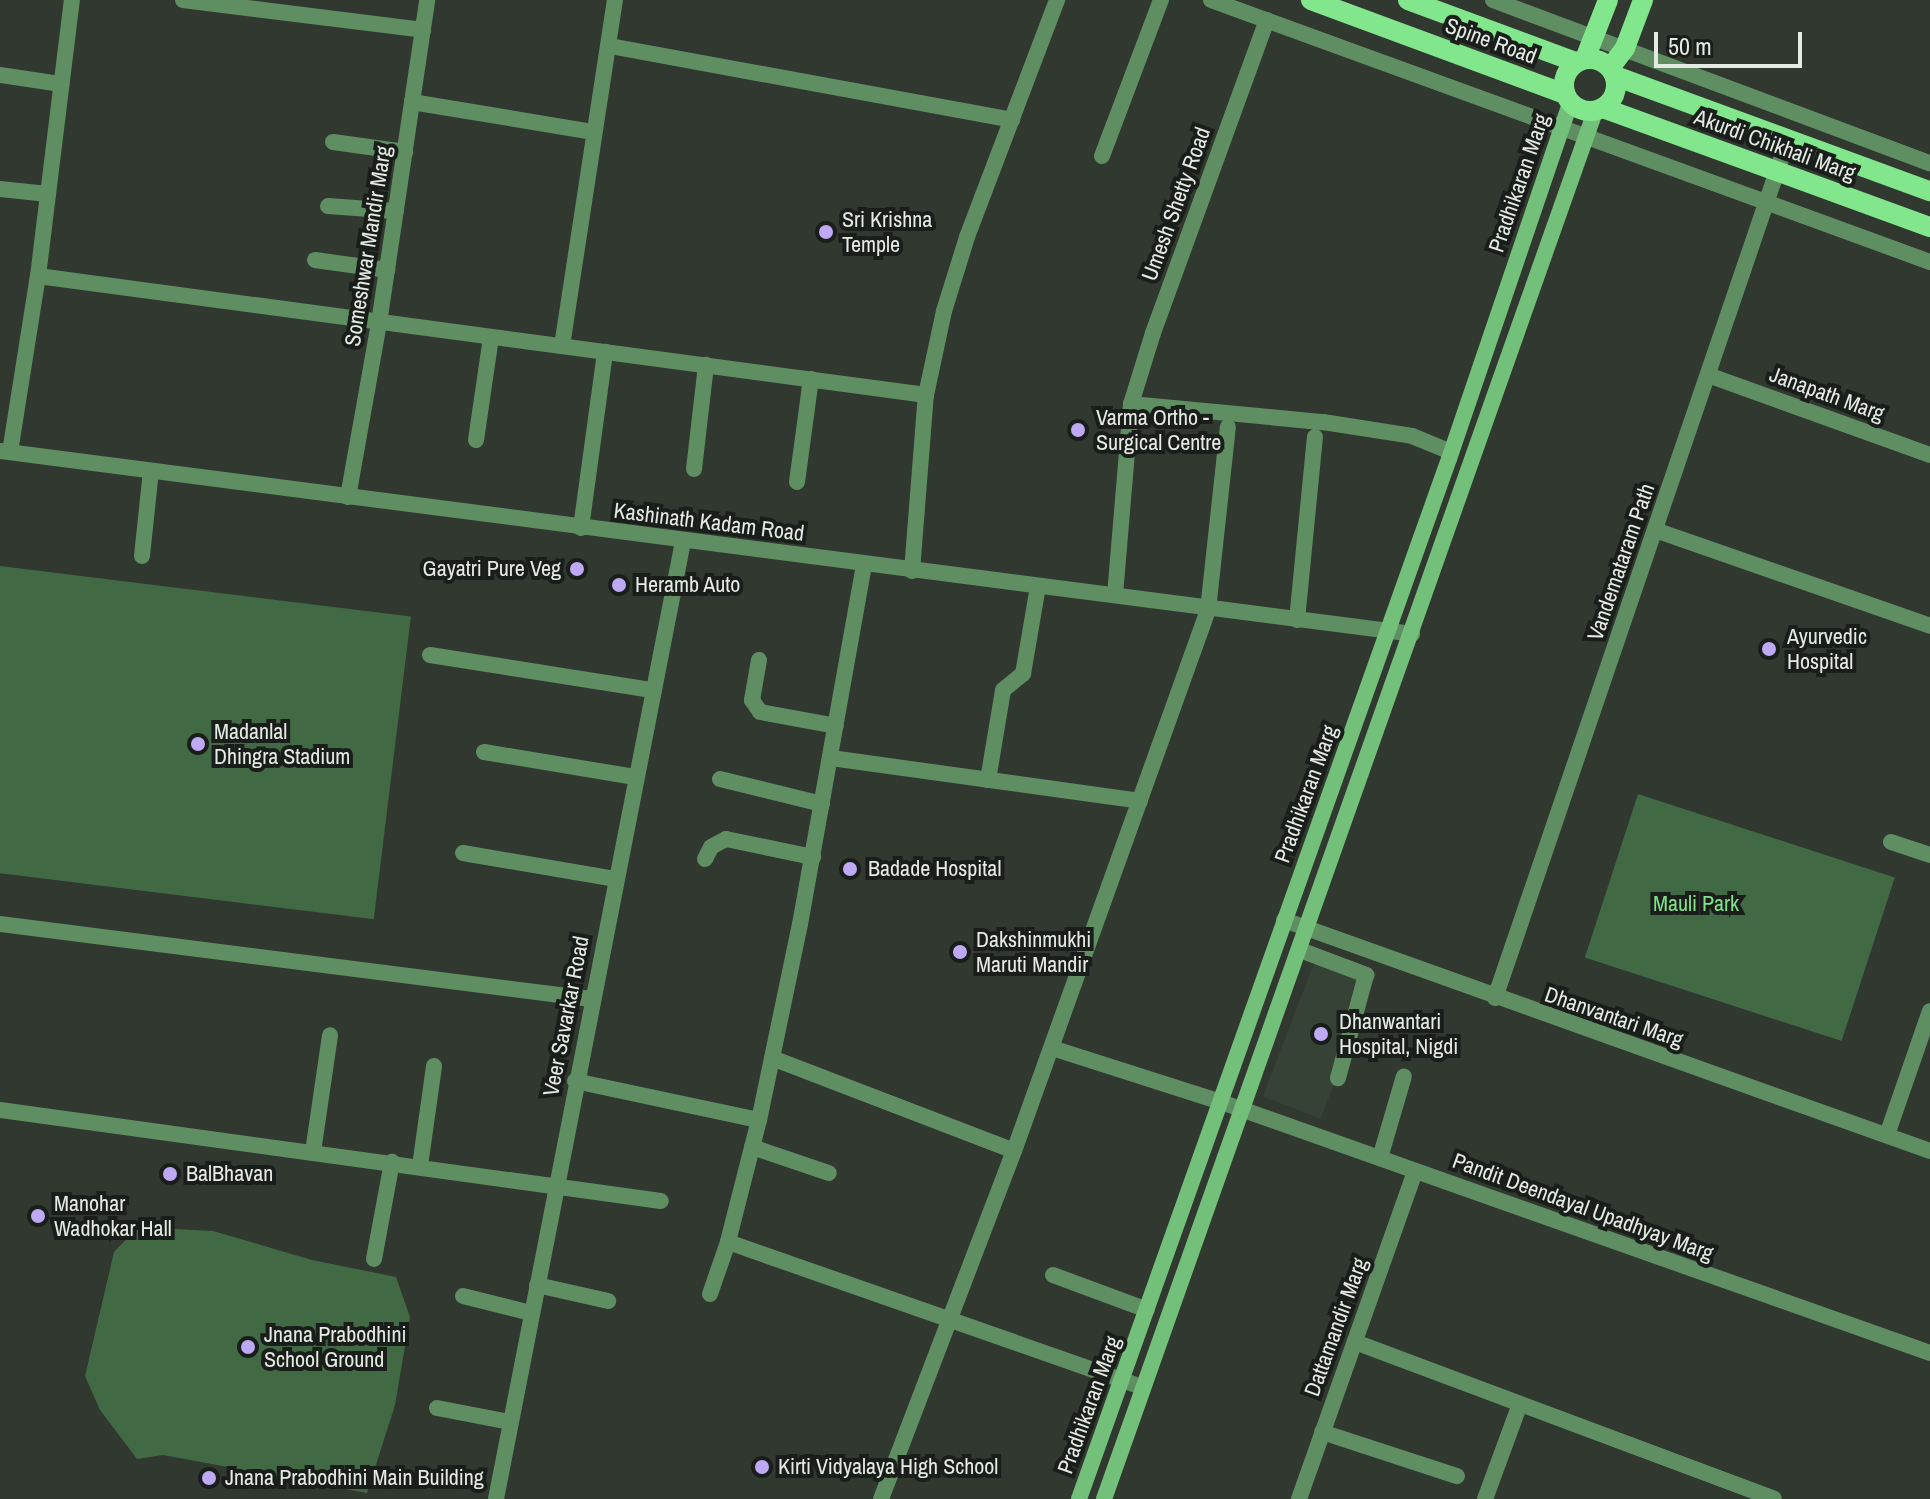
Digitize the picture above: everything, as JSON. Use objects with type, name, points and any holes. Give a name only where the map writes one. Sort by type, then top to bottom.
[{"type":"main road","name":"Spine Road","points":[[1311,0],[1567,98]]},
{"type":"main road","points":[[1408,0],[1581,60],[1603,62],[1612,72],[1615,94],[1599,110],[1585,112],[1567,98],[1565,76],[1581,60],[1593,39],[1608,0]]},
{"type":"main road","points":[[1612,72],[1625,48],[1643,0]]},
{"type":"main road","name":"Akurdi Chikhali Marg","points":[[1612,72],[1930,191]]},
{"type":"main road","name":"Akurdi Chikhali Marg","points":[[1599,110],[1930,227]]},
{"type":"street","points":[[5,451],[38,276],[72,0]]},
{"type":"street","points":[[183,0],[423,30]]},
{"type":"street","name":"Someshwar Mandir Marg","points":[[348,497],[379,323],[427,0]]},
{"type":"street","points":[[562,346],[615,0]]},
{"type":"street","points":[[912,571],[926,395],[944,311],[967,237],[1057,0]]},
{"type":"street","points":[[1102,156],[1161,0]]},
{"type":"street","points":[[1211,0],[1930,262]]},
{"type":"street","points":[[1493,0],[1930,163]]},
{"type":"street","name":"Umesh Shetty Road","points":[[1115,595],[1131,404],[1153,333],[1267,20]]},
{"type":"street","points":[[610,46],[1012,120]]},
{"type":"street","points":[[0,75],[61,84]]},
{"type":"street","name":"Pradhikaran Marg","points":[[1079,1499],[1451,452],[1561,128],[1567,98]]},
{"type":"street","points":[[412,102],[594,132]]},
{"type":"street","name":"Pradhikaran Marg","points":[[1104,1499],[1599,110]]},
{"type":"street","name":"Vandemataram Path","points":[[1495,998],[1788,139]]},
{"type":"street","points":[[333,142],[405,152]]},
{"type":"street","points":[[0,189],[48,194]]},
{"type":"street","points":[[328,206],[396,211]]},
{"type":"street","points":[[315,260],[387,270]]},
{"type":"street","points":[[38,276],[926,395]]},
{"type":"street","points":[[476,440],[491,337]]},
{"type":"street","points":[[581,528],[605,352]]},
{"type":"street","points":[[694,469],[706,365]]},
{"type":"street","name":"Janapath Marg","points":[[1708,375],[1930,455]]},
{"type":"street","points":[[797,482],[811,379]]},
{"type":"street","points":[[1131,404],[1323,422],[1412,436],[1451,452]]},
{"type":"street","points":[[881,1499],[1052,1048],[1208,610],[1228,427]]},
{"type":"street","points":[[1297,620],[1315,437]]},
{"type":"street","name":"Kashinath Kadam Road","points":[[5,451],[864,565],[1115,595],[1208,610],[1412,634]]},
{"type":"street","points":[[142,556],[151,471]]},
{"type":"street","points":[[1655,530],[1930,626]]},
{"type":"street","name":"Veer Savarkar Road","points":[[496,1499],[591,999],[683,541]]},
{"type":"street","points":[[710,1294],[728,1242],[759,1120],[813,857],[864,565]]},
{"type":"street","points":[[988,780],[1003,690],[1023,674],[1038,586]]},
{"type":"street","points":[[430,655],[652,690]]},
{"type":"street","points":[[759,660],[752,700],[760,712],[836,726]]},
{"type":"street","points":[[484,752],[635,777]]},
{"type":"street","points":[[831,758],[1140,801]]},
{"type":"street","points":[[720,779],[822,804]]},
{"type":"street","points":[[705,859],[711,847],[726,839],[813,857]]},
{"type":"street","points":[[1891,842],[1930,855]]},
{"type":"street","points":[[463,853],[615,879]]},
{"type":"street","name":"Dhanvantari Marg","points":[[1284,920],[1495,998],[1930,1151]]},
{"type":"street","points":[[0,924],[591,999]]},
{"type":"street","points":[[1300,950],[1366,975],[1338,1078]]},
{"type":"street","points":[[1887,1135],[1930,1011]]},
{"type":"street","points":[[313,1152],[330,1035]]},
{"type":"street","name":"Pandit Deendayal Upadhyay Marg","points":[[1052,1048],[1221,1102],[1930,1353]]},
{"type":"street","points":[[772,1058],[1014,1151]]},
{"type":"street","points":[[420,1166],[434,1066]]},
{"type":"street","points":[[1380,1158],[1404,1076]]},
{"type":"street","points":[[575,1081],[759,1120]]},
{"type":"street","points":[[0,1110],[556,1184],[661,1201]]},
{"type":"street","points":[[752,1147],[829,1173]]},
{"type":"street","points":[[374,1259],[392,1162]]},
{"type":"street","name":"Dattamandir Marg","points":[[1299,1499],[1415,1171]]},
{"type":"street","points":[[728,1242],[1143,1387]]},
{"type":"street","points":[[1053,1275],[1147,1310]]},
{"type":"street","points":[[537,1285],[608,1301]]},
{"type":"street","points":[[463,1296],[531,1313]]},
{"type":"street","points":[[1355,1342],[1774,1499]]},
{"type":"street","points":[[1485,1499],[1520,1404]]},
{"type":"street","points":[[437,1408],[510,1422]]},
{"type":"street","points":[[1322,1432],[1457,1476]]},
{"type":"shaded area","name":"Dhanwantari Hospital, Nigdi","points":[[1319,950],[1377,972],[1321,1119],[1263,1097]]},
{"type":"green space","name":"Madanlal Dhingra Stadium","points":[[0,566],[411,616],[374,919],[0,873]]},
{"type":"green space","name":"Mauli Park","points":[[1638,794],[1895,877],[1842,1041],[1585,958]]},
{"type":"green space","name":"Jnana Prabodhini School Ground","points":[[138,1227],[213,1231],[312,1260],[396,1277],[410,1317],[395,1405],[367,1493],[163,1455],[137,1459],[100,1410],[85,1376],[114,1252]]},
{"type":"place","name":"Sri Krishna Temple","points":[[826,232]]},
{"type":"place","name":"Varma Ortho - Surgical Centre","points":[[1078,430]]},
{"type":"place","name":"Gayatri Pure Veg","points":[[577,569]]},
{"type":"place","name":"Heramb Auto","points":[[619,585]]},
{"type":"place","name":"Ayurvedic Hospital","points":[[1769,649]]},
{"type":"place","name":"Madanlal Dhingra Stadium","points":[[198,744]]},
{"type":"place","name":"Badade Hospital","points":[[850,869]]},
{"type":"place","name":"Dakshinmukhi Maruti Mandir","points":[[960,952]]},
{"type":"place","name":"Dhanwantari Hospital, Nigdi","points":[[1321,1034]]},
{"type":"place","name":"BalBhavan","points":[[170,1174]]},
{"type":"place","name":"Manohar Wadhokar Hall","points":[[38,1216]]},
{"type":"place","name":"Jnana Prabodhini School Ground","points":[[248,1347]]},
{"type":"place","name":"Kirti Vidyalaya High School","points":[[762,1467]]},
{"type":"place","name":"Jnana Prabodhini Main Building","points":[[209,1478]]}]
